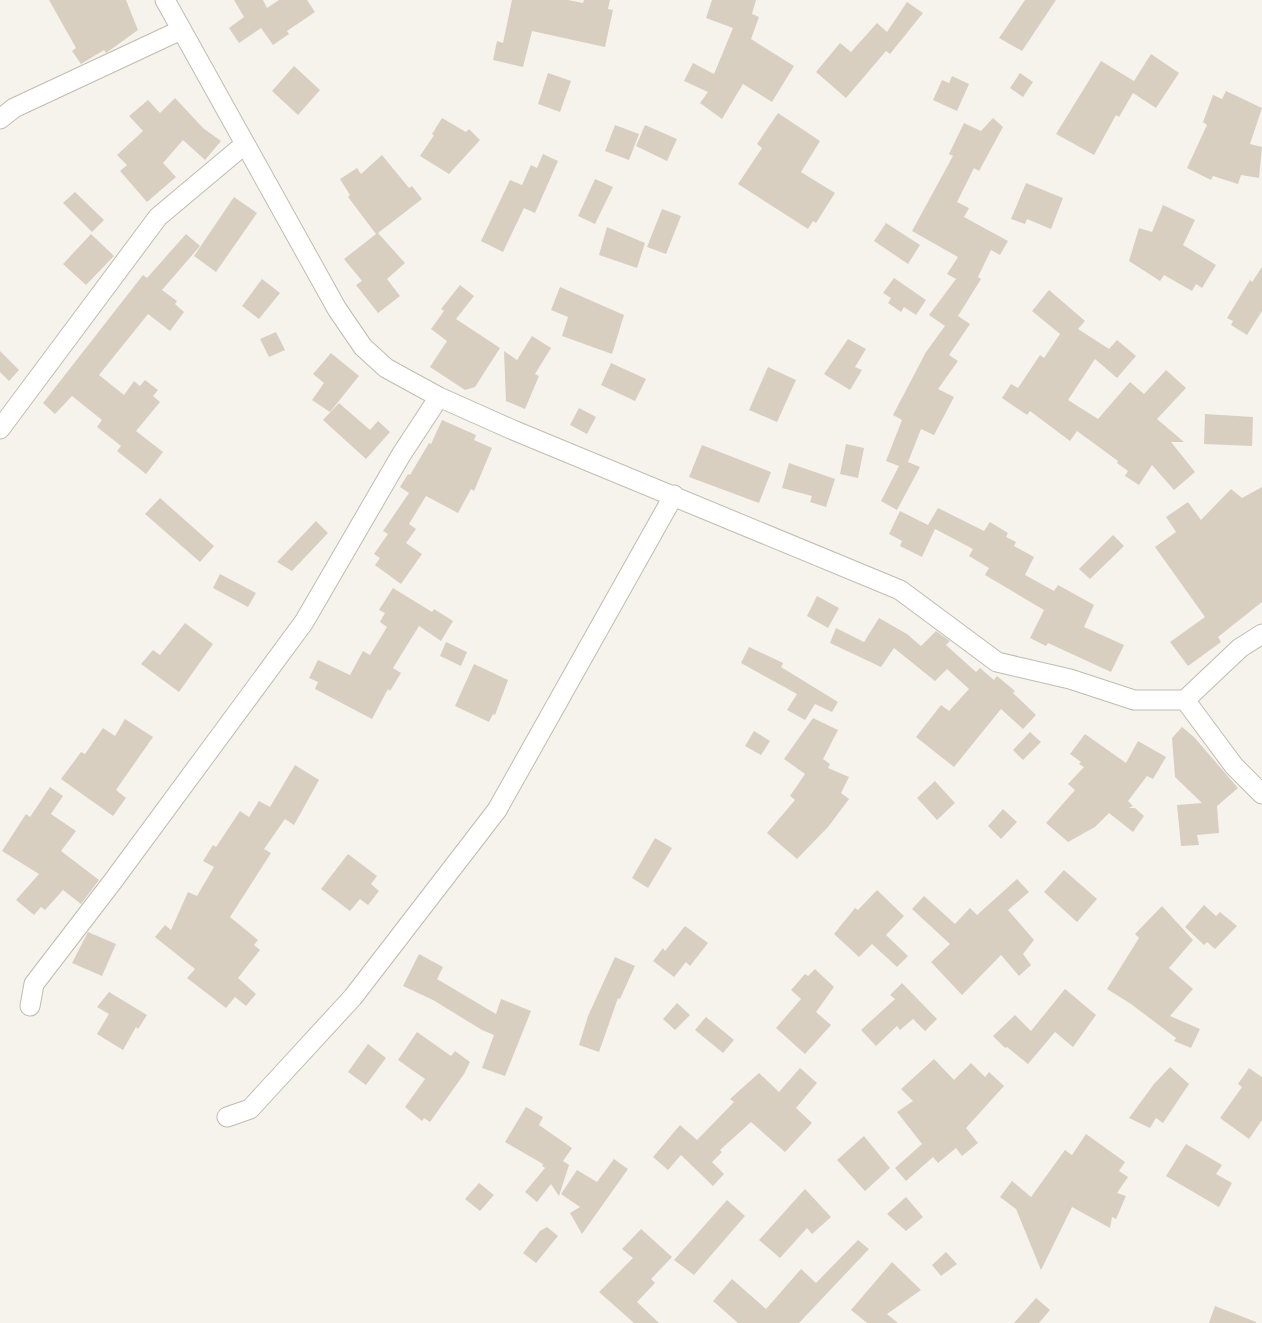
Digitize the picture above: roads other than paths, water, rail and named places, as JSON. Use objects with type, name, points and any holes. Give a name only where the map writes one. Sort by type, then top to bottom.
[{"type":"street","points":[[165,0],[337,309],[363,347],[386,368],[439,397],[514,430],[900,590],[997,662],[1070,679],[1134,700],[1185,700],[1240,648],[1262,634]]},
{"type":"street","points":[[0,119],[14,108],[181,30]]},
{"type":"street","points":[[0,429],[158,217],[245,144]]},
{"type":"street","points":[[30,1006],[34,984],[113,881],[304,622],[401,455],[439,397]]},
{"type":"street","points":[[227,1117],[250,1109],[353,997],[497,810],[674,495]]},
{"type":"street","points":[[1185,700],[1234,766],[1262,794]]}]
